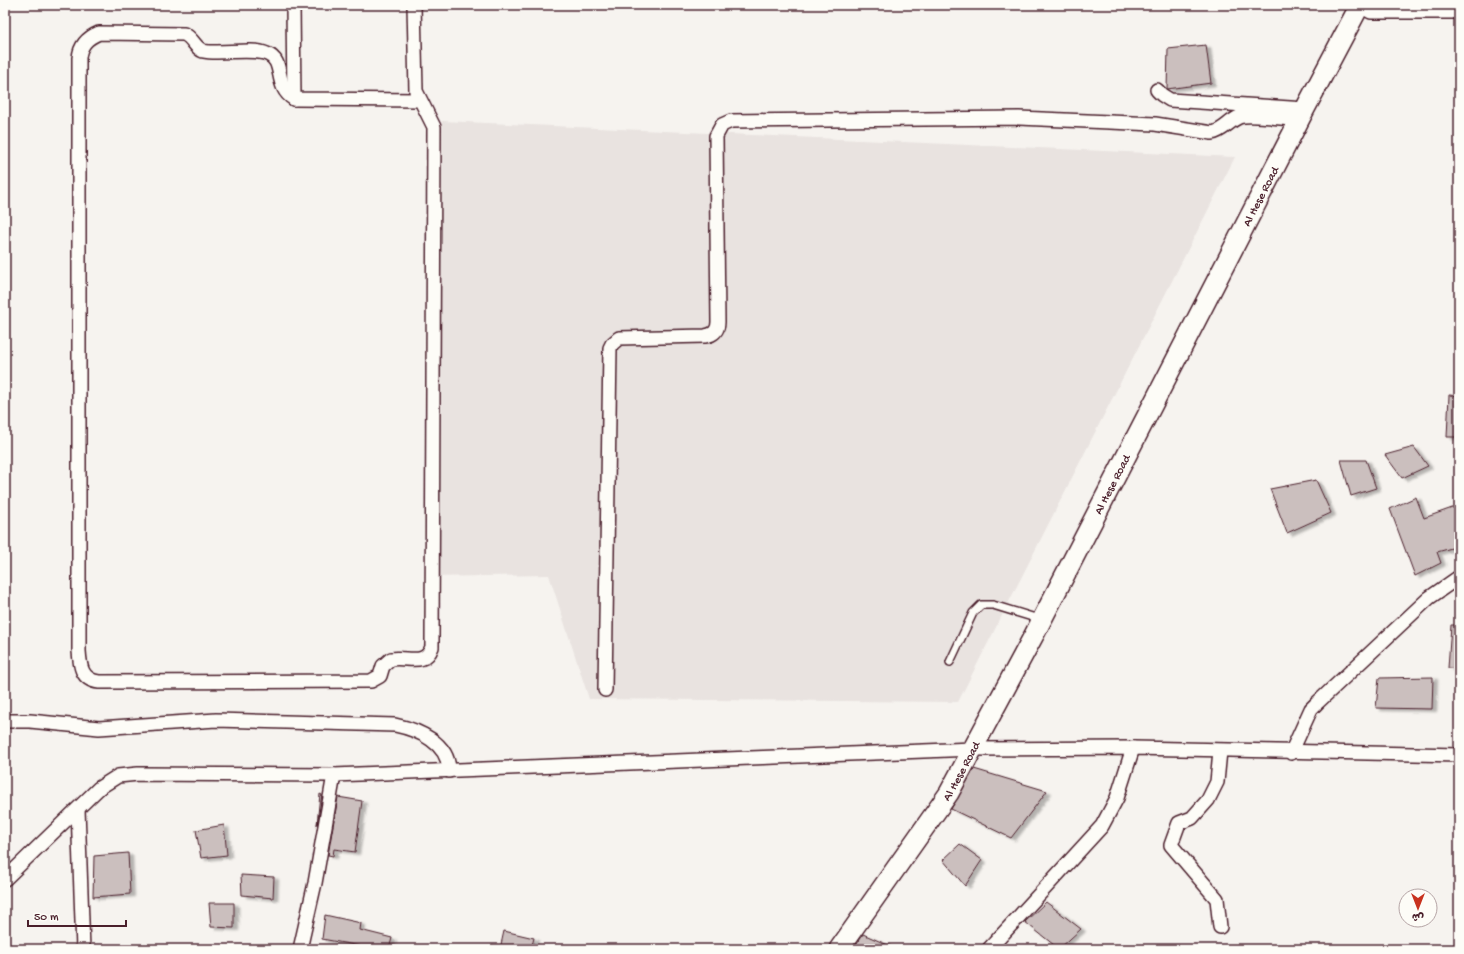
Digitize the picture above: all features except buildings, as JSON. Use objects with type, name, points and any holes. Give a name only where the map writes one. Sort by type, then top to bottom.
[{"type":"street","points":[[293,5],[294,98]]},
{"type":"street","points":[[414,5],[416,86],[420,100],[434,127],[431,652],[428,656],[421,660],[391,659],[383,666],[380,676],[372,681],[94,682],[87,678],[81,670],[79,650],[79,52],[89,38],[99,34],[184,34],[203,51],[261,52],[272,56],[276,61],[282,88],[294,98],[420,100]]},
{"type":"street","points":[[1360,6],[1370,12],[1459,12]]},
{"type":"street","name":"Al Hese Road","points":[[839,949],[942,803],[973,748],[1042,620],[1302,114],[1360,6]]},
{"type":"street","points":[[1157,90],[1162,96],[1170,100],[1302,114]]},
{"type":"street","points":[[605,690],[610,348],[619,338],[705,336],[713,334],[716,330],[718,322],[716,136],[722,125],[731,121],[1019,118],[1155,124],[1212,133],[1219,131],[1228,123],[1242,116],[1302,114]]},
{"type":"street","points":[[1291,753],[1311,709],[1317,702],[1429,598],[1459,577]]},
{"type":"street","points":[[5,721],[30,721],[99,728],[216,720],[395,725],[411,729],[437,744],[449,760],[449,771]]},
{"type":"street","points":[[5,878],[99,788],[118,776],[138,774],[334,775],[973,748],[1133,748],[1291,753],[1459,755]]},
{"type":"street","points":[[989,949],[1102,826],[1117,798],[1133,748]]},
{"type":"street","points":[[1220,751],[1217,782],[1208,800],[1192,818],[1178,823],[1171,845],[1217,898],[1220,927]]},
{"type":"street","points":[[300,949],[315,883],[334,775]]},
{"type":"street","points":[[78,809],[83,949]]},
{"type":"lane","points":[[950,662],[973,613],[981,605],[993,605],[1042,620]]},
{"type":"shaded area","points":[[442,121],[1235,157],[958,702],[589,699],[549,575],[428,577]]}]
